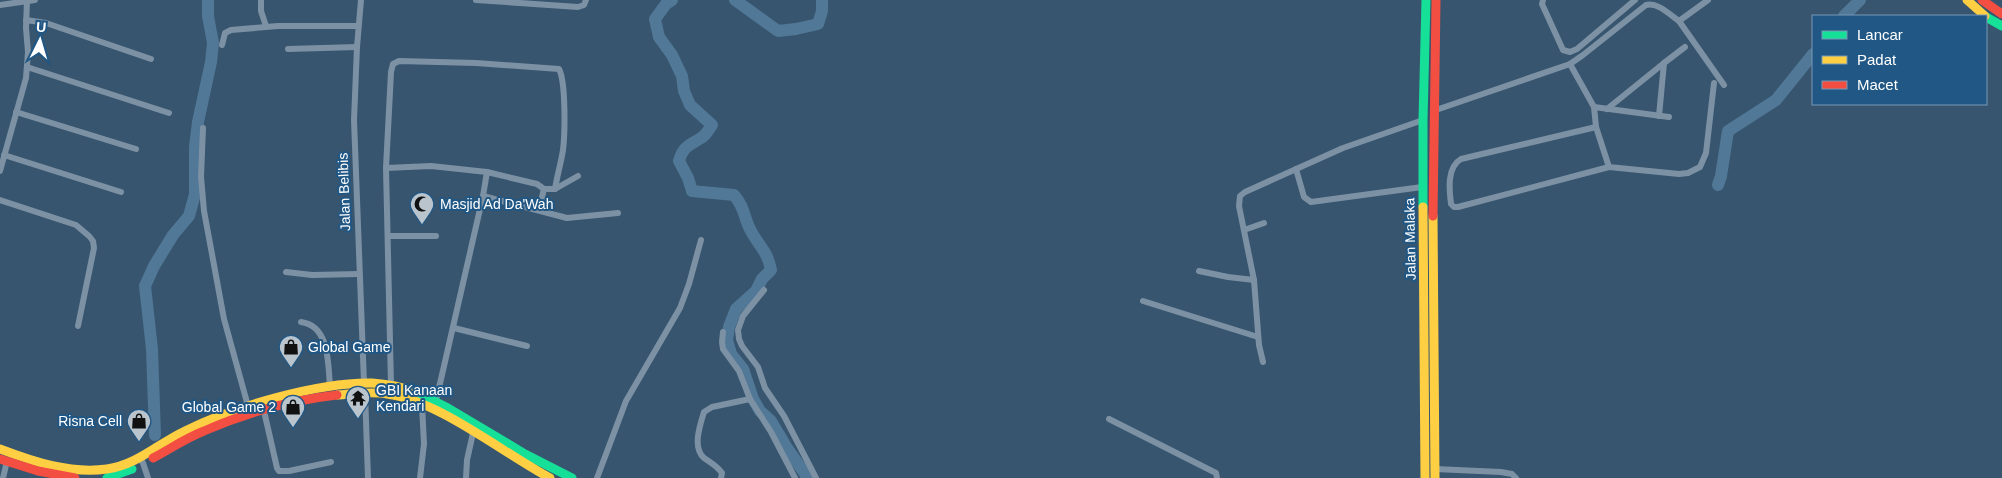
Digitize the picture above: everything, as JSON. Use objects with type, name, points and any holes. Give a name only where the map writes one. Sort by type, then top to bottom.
[{"type":"main road","name":"Jalan Malaka","points":[[1425,478],[1422,120],[1426,0]]},
{"type":"main road","name":"Jalan Malaka","points":[[1435,473],[1433,229],[1436,0]]},
{"type":"main road","points":[[1967,0],[1984,15]]},
{"type":"main road","points":[[1982,0],[2002,14]]},
{"type":"main road","points":[[1987,17],[2002,26]]},
{"type":"main road","points":[[1423,229],[1433,229]]},
{"type":"main road","points":[[107,478],[120,475],[198,424],[248,406],[391,384],[436,401],[536,460],[572,478]]},
{"type":"main road","points":[[0,449],[57,467],[84,470],[108,469],[141,460],[204,431],[307,397],[330,387],[364,387],[391,393],[422,404],[550,478]]},
{"type":"main road","points":[[3,460],[38,471],[75,478]]},
{"type":"street","points":[[0,5],[30,0],[26,20],[27,66],[0,171]]},
{"type":"street","points":[[262,0],[261,11],[266,26]]},
{"type":"street","name":"Jalan Belibis","points":[[361,0],[356,47],[354,138],[368,478]]},
{"type":"street","points":[[476,0],[578,7],[584,5],[586,0]]},
{"type":"street","points":[[1543,0],[1542,4],[1564,50],[1570,52],[1577,49],[1636,0]]},
{"type":"street","points":[[1679,22],[1708,0]]},
{"type":"street","points":[[1436,110],[1570,64],[1646,5],[1655,5],[1679,22],[1724,84]]},
{"type":"street","points":[[26,20],[46,23],[151,59]]},
{"type":"street","points":[[222,45],[225,32],[231,30],[266,26],[358,26]]},
{"type":"street","points":[[288,49],[356,47]]},
{"type":"street","points":[[1607,109],[1684,47]]},
{"type":"street","points":[[391,384],[386,168],[393,64],[396,62],[476,63],[556,69],[560,71],[564,124],[563,149],[554,188]]},
{"type":"street","points":[[1659,116],[1664,63]]},
{"type":"street","points":[[1570,64],[1594,107],[1596,127],[1609,168]]},
{"type":"street","points":[[27,66],[169,113]]},
{"type":"street","points":[[1596,127],[1461,159],[1456,162],[1451,170],[1451,204],[1454,207],[1458,207],[1609,168],[1679,174],[1688,173],[1700,167],[1706,153],[1714,83]]},
{"type":"street","points":[[1594,107],[1669,117]]},
{"type":"street","points":[[16,112],[136,149]]},
{"type":"street","points":[[1262,362],[1258,337],[1254,280],[1239,203],[1242,194],[1343,148],[1422,120]]},
{"type":"street","points":[[203,128],[201,177],[204,211],[224,319],[248,406]]},
{"type":"street","points":[[4,155],[120,192]]},
{"type":"street","points":[[386,168],[430,166],[487,172],[537,184],[544,189],[554,188],[578,176]]},
{"type":"street","points":[[1296,169],[1304,197],[1311,202],[1422,187]]},
{"type":"street","points":[[436,401],[454,328],[487,172]]},
{"type":"street","points":[[539,209],[544,189]]},
{"type":"street","points":[[483,196],[568,218],[618,213]]},
{"type":"street","points":[[0,200],[76,225],[92,241],[94,248],[78,326]]},
{"type":"street","points":[[1244,230],[1264,223]]},
{"type":"street","points":[[388,236],[436,236]]},
{"type":"street","points":[[597,478],[626,401],[680,308],[702,240]]},
{"type":"street","points":[[1199,270],[1228,277],[1254,280]]},
{"type":"street","points":[[286,272],[312,275],[359,274]]},
{"type":"street","points":[[764,290],[743,316],[738,330],[738,339],[758,367],[766,388],[784,416],[816,478]]},
{"type":"street","points":[[1143,300],[1258,337]]},
{"type":"street","points":[[301,322],[310,323],[317,327],[321,335],[327,356],[330,387]]},
{"type":"street","points":[[454,328],[527,346]]},
{"type":"street","points":[[723,332],[723,349],[739,371],[750,399],[771,432],[795,478]]},
{"type":"street","points":[[721,478],[722,473],[717,466],[702,456],[699,451],[698,435],[704,412],[712,407],[750,399]]},
{"type":"street","points":[[420,478],[424,444],[422,404]]},
{"type":"street","points":[[264,412],[279,471],[289,471],[331,462]]},
{"type":"street","points":[[1109,419],[1216,474],[1218,478]]},
{"type":"street","points":[[466,478],[467,460],[473,433]]},
{"type":"street","points":[[3,460],[3,478]]},
{"type":"street","points":[[141,460],[148,478]]},
{"type":"street","points":[[1435,473],[1502,472],[1512,474],[1516,478]]},
{"type":"waterway","points":[[155,435],[152,349],[145,286],[154,266],[173,235],[189,216],[195,194],[195,147],[213,43],[208,16],[208,0]]},
{"type":"waterway","points":[[672,0],[666,4],[655,19],[659,37],[672,55],[682,76],[684,91],[690,105],[712,125],[703,137],[685,149],[679,161],[692,191],[734,195],[743,209],[751,231],[765,254],[771,270],[762,279],[756,291],[736,309],[729,327],[727,340],[731,354],[743,369],[753,399],[760,411],[771,421],[808,478]]},
{"type":"waterway","points":[[735,0],[778,31],[818,24],[822,11],[822,0]]},
{"type":"waterway","points":[[1845,15],[1860,0]]},
{"type":"waterway","points":[[1718,185],[1728,131],[1776,100],[1812,55]]},
{"type":"traffic: fast","points":[[1423,207],[1426,0]]},
{"type":"traffic: fast","points":[[1987,18],[2002,26]]},
{"type":"traffic: fast","points":[[416,392],[448,408],[525,454],[572,478]]},
{"type":"traffic: fast","points":[[107,478],[132,469]]},
{"type":"traffic: slow","points":[[1967,0],[1984,15]]},
{"type":"traffic: slow","points":[[1423,207],[1425,478]]},
{"type":"traffic: slow","points":[[1433,216],[1435,478]]},
{"type":"traffic: slow","points":[[0,449],[52,466],[79,470],[107,469],[128,463],[175,436],[227,413],[302,391],[350,384],[372,383],[400,387],[416,392]]},
{"type":"traffic: slow","points":[[337,395],[381,393],[407,398],[449,417],[550,478]]},
{"type":"traffic: jam","points":[[1433,216],[1436,0]]},
{"type":"traffic: jam","points":[[1982,0],[2002,14]]},
{"type":"traffic: jam","points":[[153,458],[191,437],[236,418],[286,404],[337,395]]},
{"type":"traffic: jam","points":[[0,459],[38,471],[75,478]]},
{"type":"place","name":"Masjid Ad Da'Wah","points":[[422,225]]},
{"type":"place","name":"Global Game","points":[[291,368]]},
{"type":"place","name":"GBI Kanaan Kendari","points":[[358,419]]},
{"type":"place","name":"Global Game 2","points":[[293,428]]},
{"type":"place","name":"Risna Cell","points":[[139,442]]}]
